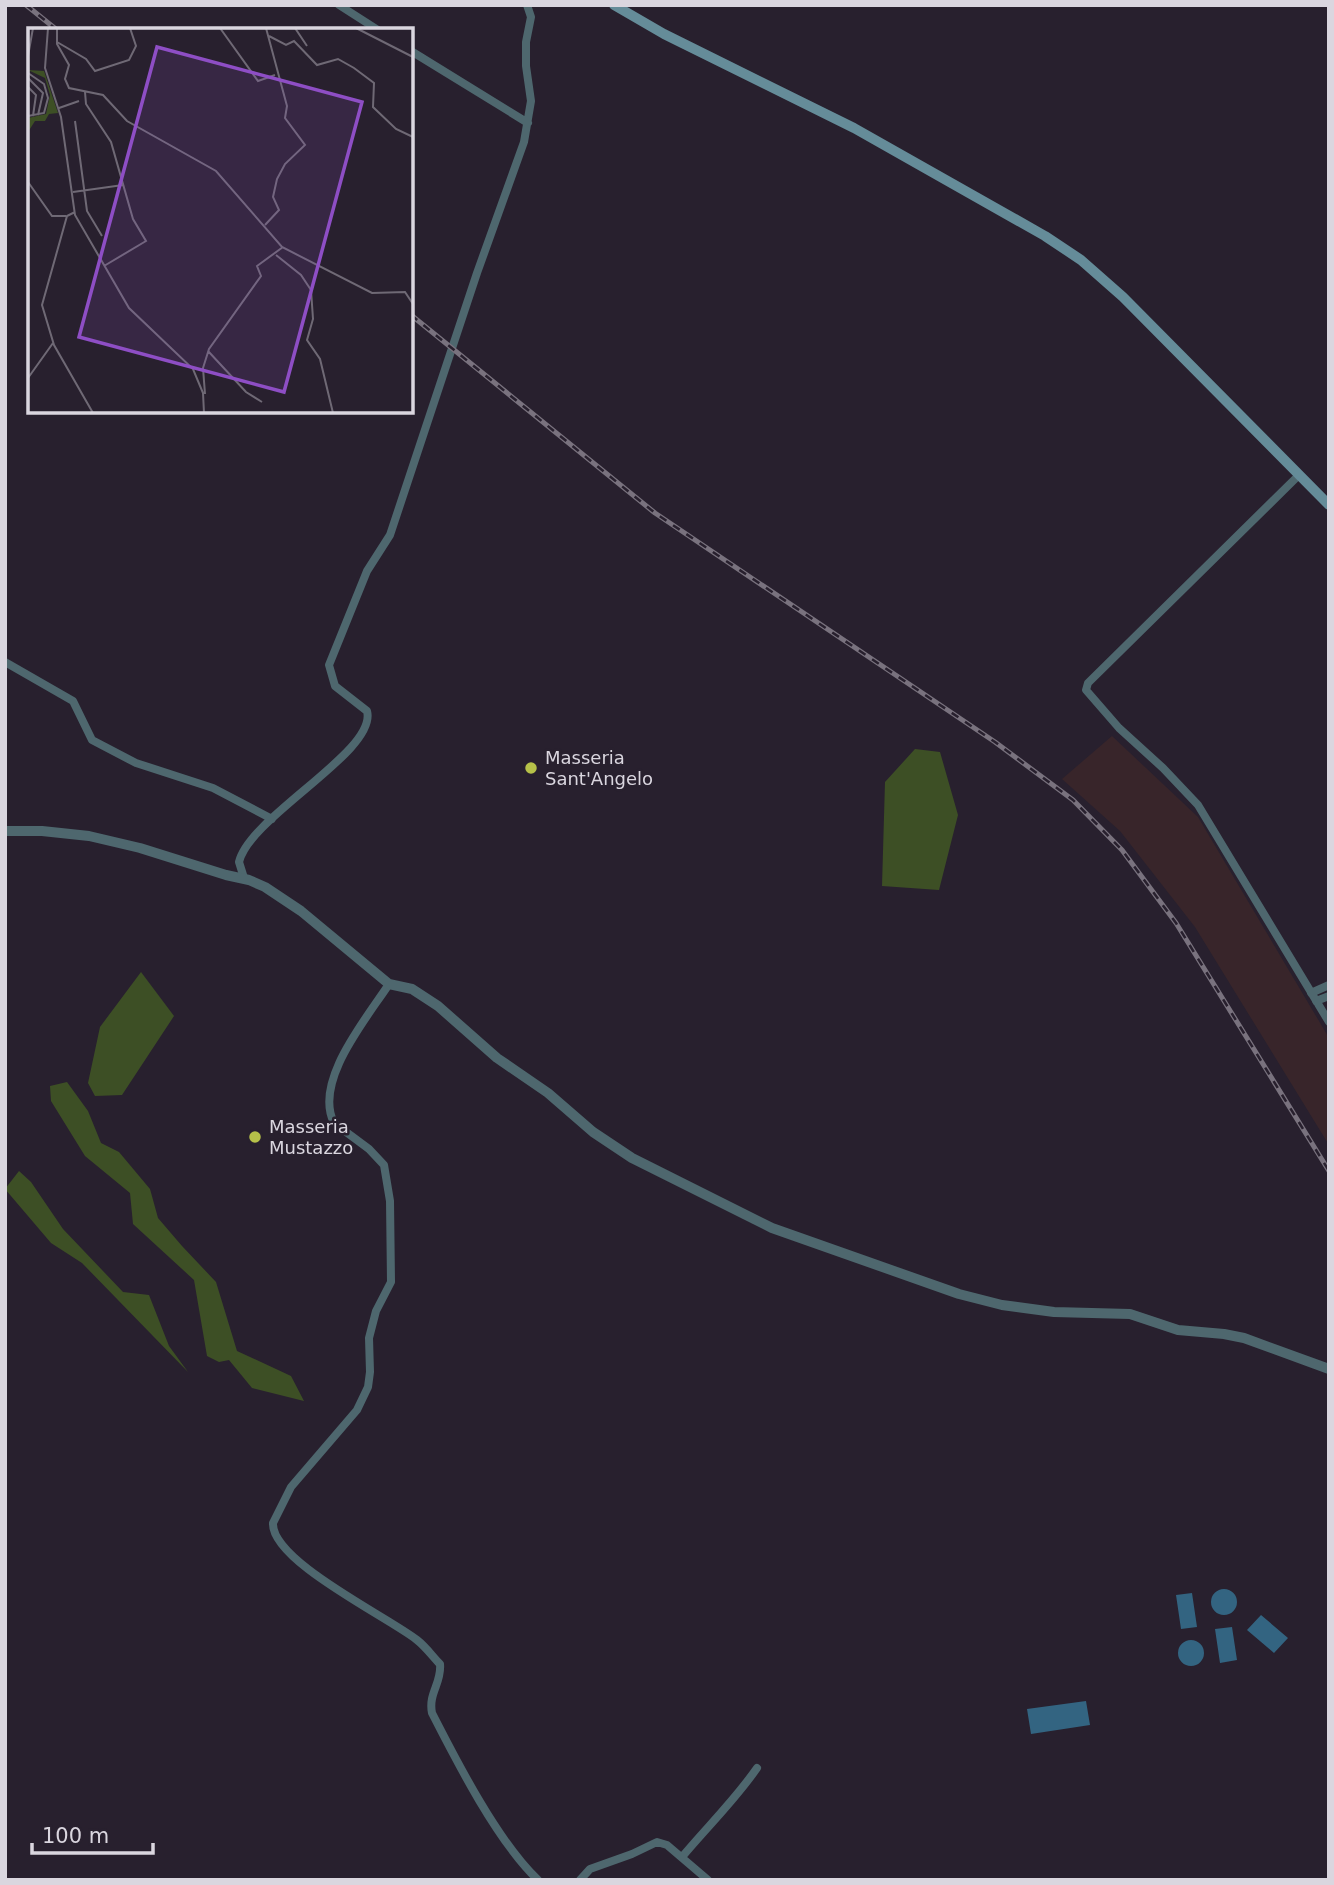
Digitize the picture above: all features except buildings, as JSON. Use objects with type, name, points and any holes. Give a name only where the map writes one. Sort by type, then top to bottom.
[{"type":"main road","points":[[614,5],[664,34],[854,128],[1045,236],[1081,260],[1124,297],[1329,505]]},
{"type":"street","points":[[339,5],[375,28]]},
{"type":"street","points":[[244,878],[239,862],[241,856],[272,819],[350,749],[367,723],[367,711],[335,685],[329,666],[366,571],[390,535],[473,285],[524,142],[531,101],[526,66],[526,42],[531,17],[527,5]]},
{"type":"street","points":[[413,52],[528,124]]},
{"type":"street","points":[[1299,475],[1088,683],[1086,690],[1119,728],[1198,805],[1329,1022]]},
{"type":"street","points":[[5,662],[73,701],[92,740],[136,763],[213,788],[272,819]]},
{"type":"street","points":[[5,831],[42,831],[89,836],[140,848],[226,876],[244,878],[265,887],[301,911],[389,984],[412,989],[438,1006],[497,1058],[548,1093],[593,1132],[632,1158],[772,1228],[970,1297],[1002,1305],[1054,1312],[1130,1314],[1178,1330],[1244,1338],[1329,1369]]},
{"type":"street","points":[[389,984],[335,1068],[329,1097],[334,1123],[369,1149],[386,1170],[390,1201],[391,1282],[376,1311],[369,1338],[368,1387],[357,1410],[291,1487],[272,1528],[278,1541],[302,1566],[418,1641],[440,1664],[439,1679],[430,1703],[432,1713],[491,1817],[523,1865],[538,1880]]},
{"type":"street","points":[[1314,997],[1329,985]]},
{"type":"street","points":[[1314,997],[1329,996]]},
{"type":"street","points":[[682,1857],[716,1816],[737,1797],[757,1768]]},
{"type":"street","points":[[580,1880],[590,1869],[657,1842],[667,1845],[708,1880]]},
{"type":"shaded area","points":[[1112,736],[1198,817],[1329,1038],[1329,1145],[1195,927],[1120,831],[1062,779]]},
{"type":"green space","points":[[915,749],[940,752],[958,815],[939,890],[882,886],[885,782]]},
{"type":"green space","points":[[141,972],[174,1016],[122,1095],[95,1096],[88,1083],[100,1027]]},
{"type":"green space","points":[[67,1082],[88,1111],[101,1143],[119,1152],[150,1189],[158,1218],[216,1282],[237,1351],[291,1376],[304,1401],[252,1388],[229,1360],[219,1362],[207,1356],[194,1280],[133,1224],[130,1193],[85,1156],[51,1101],[50,1086]]},
{"type":"green space","points":[[19,1171],[31,1182],[63,1229],[123,1292],[149,1295],[169,1346],[188,1372],[82,1263],[51,1243],[5,1189]]},
{"type":"water","points":[[1224,1589],[1233,1593],[1237,1602],[1233,1611],[1224,1615],[1215,1611],[1211,1602],[1215,1593]]},
{"type":"water","points":[[1192,1593],[1197,1627],[1181,1629],[1176,1595]]},
{"type":"water","points":[[1261,1615],[1288,1638],[1274,1653],[1247,1630]]},
{"type":"water","points":[[1232,1627],[1237,1660],[1220,1663],[1215,1629]]},
{"type":"water","points":[[1191,1640],[1200,1644],[1204,1653],[1200,1662],[1191,1666],[1182,1662],[1178,1653],[1182,1644]]},
{"type":"water","points":[[1086,1701],[1090,1725],[1031,1734],[1027,1709]]},
{"type":"railway","points":[[26,5],[55,28]]},
{"type":"railway","points":[[413,317],[655,513],[995,742],[1073,800],[1122,850],[1176,923],[1329,1171]]},
{"type":"place","name":"Masseria Sant'Angelo","points":[[531,768]]},
{"type":"place","name":"Masseria Mustazzo","points":[[255,1137]]}]
